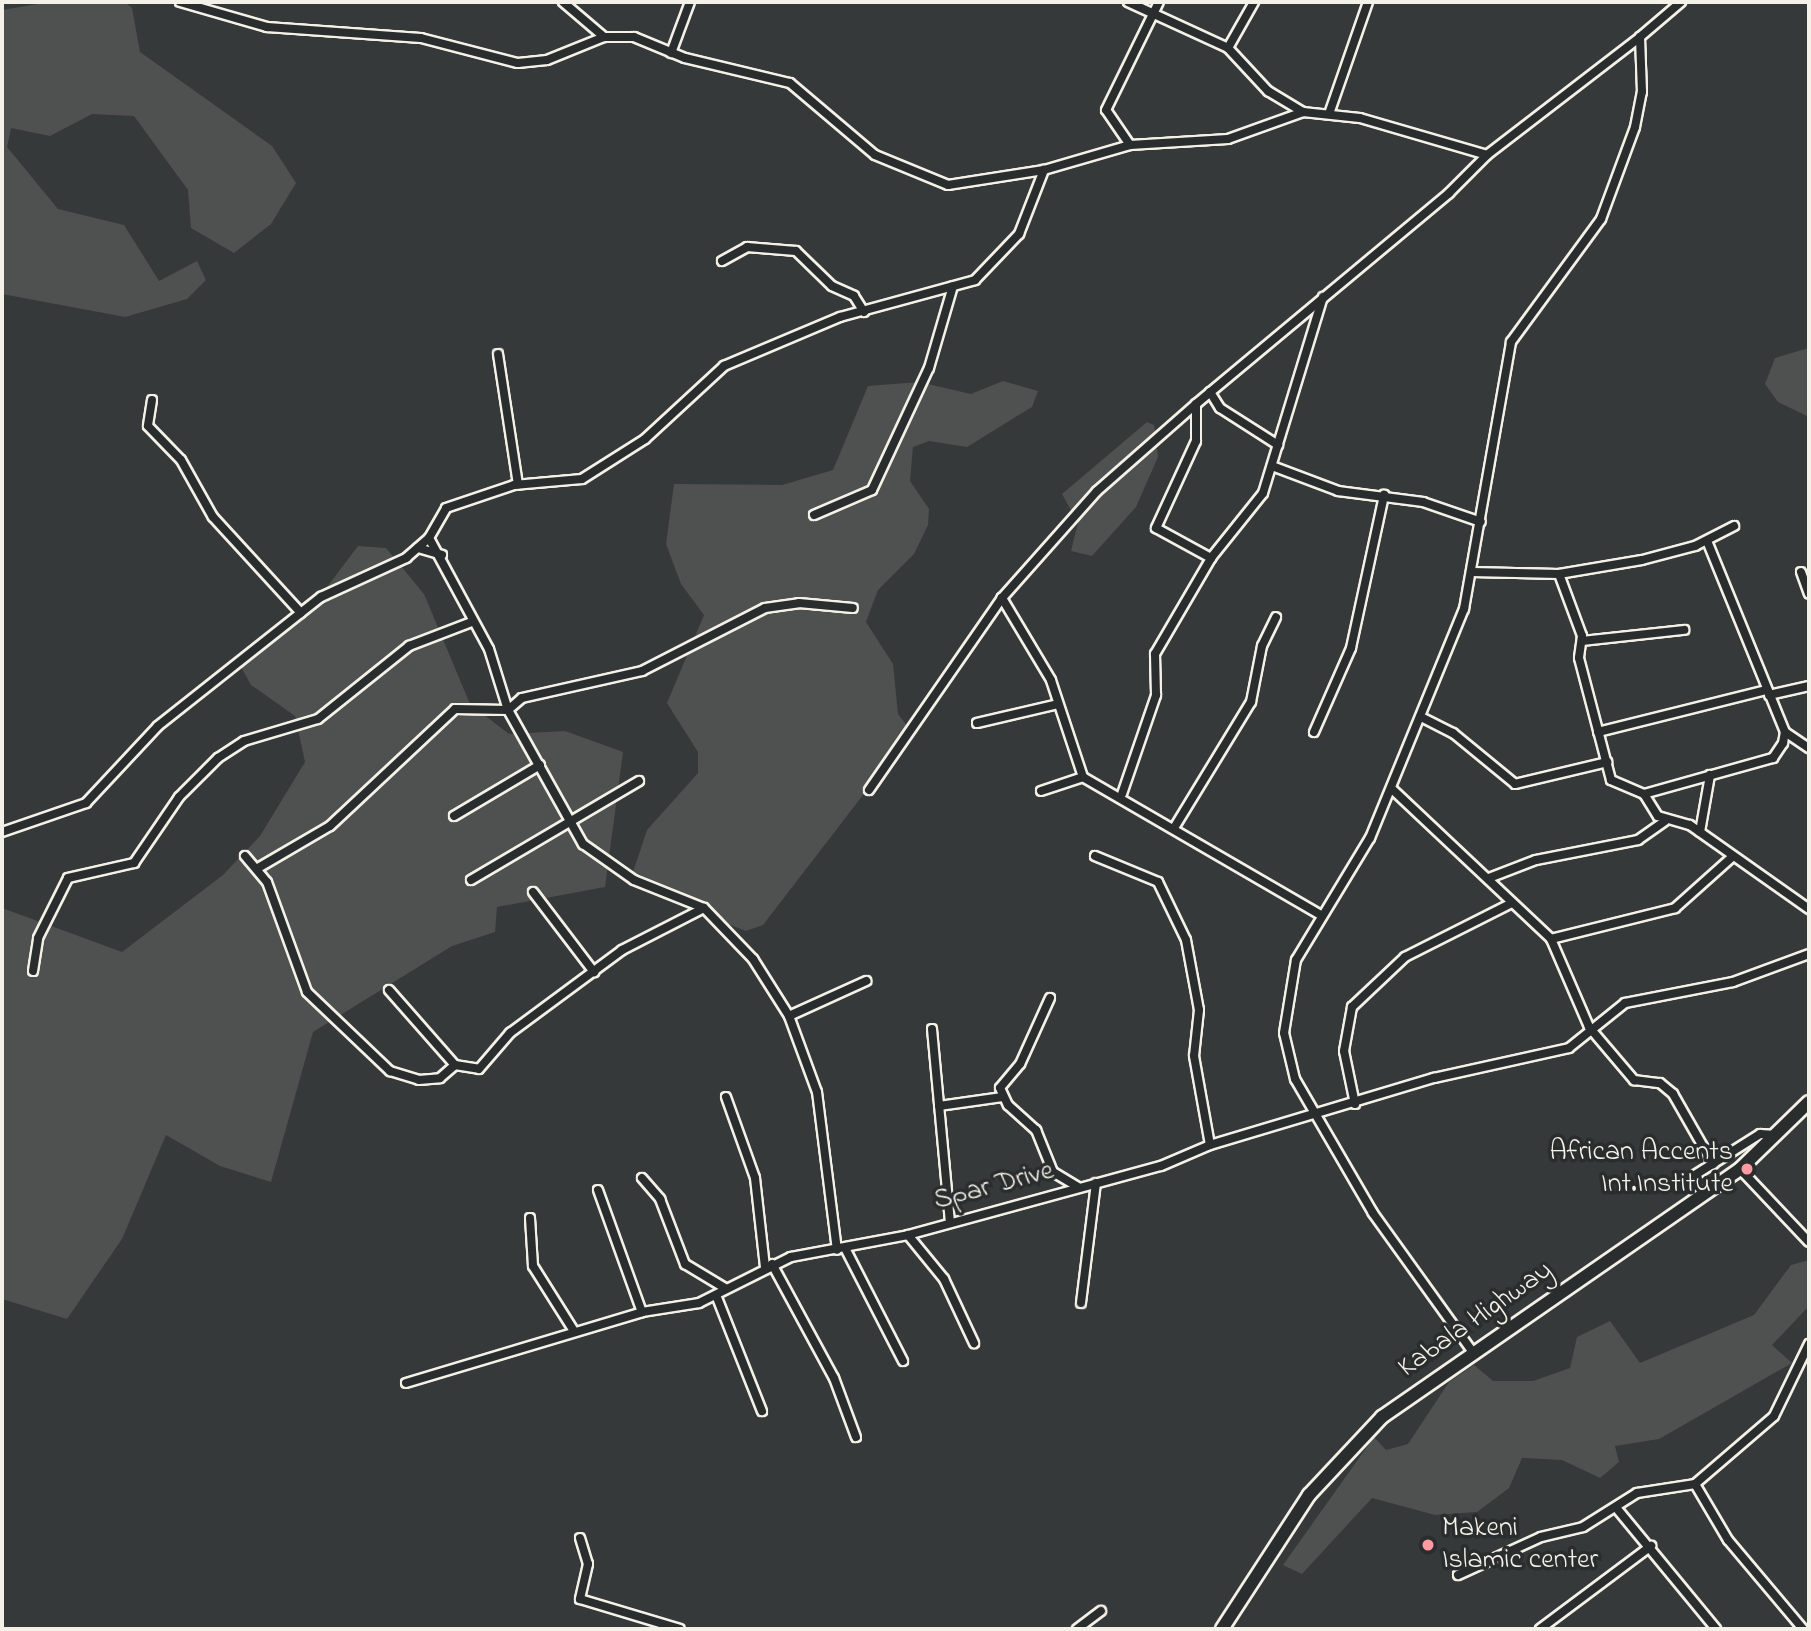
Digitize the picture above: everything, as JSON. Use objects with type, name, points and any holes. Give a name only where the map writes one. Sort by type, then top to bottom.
[{"type":"main road","name":"Kabala Highway","points":[[1222,1629],[1270,1547],[1341,1457],[1414,1392],[1740,1169],[1809,1102]]},
{"type":"street","points":[[180,2],[267,27],[421,38],[518,63],[547,60],[604,37],[634,37],[671,53],[790,83],[839,131],[939,183],[1044,170],[1130,145],[1228,139],[1303,112],[1329,114],[1487,155]]},
{"type":"street","points":[[563,2],[604,37]]},
{"type":"street","points":[[671,53],[690,2]]},
{"type":"street","points":[[1128,2],[1228,48],[1268,91],[1303,112]]},
{"type":"street","points":[[1130,145],[1106,110],[1159,2]]},
{"type":"street","points":[[1228,48],[1254,2]]},
{"type":"street","points":[[1329,114],[1368,2]]},
{"type":"street","points":[[869,790],[1002,598],[1097,491],[1487,155],[1681,2]]},
{"type":"street","points":[[1472,1351],[1373,1213],[1321,1115],[1295,1079],[1284,1033],[1296,960],[1319,914],[1370,838],[1423,718],[1472,572],[1511,342],[1601,219],[1624,165],[1642,92],[1640,37]]},
{"type":"street","points":[[2,832],[86,803],[158,726],[332,590],[386,570],[418,548],[429,538],[446,508],[518,484],[591,476],[697,397],[724,366],[864,312],[975,279],[1004,255],[1019,234],[1044,170]]},
{"type":"street","points":[[722,261],[747,247],[796,251],[864,312]]},
{"type":"street","points":[[814,515],[872,490],[929,368],[953,286]]},
{"type":"street","points":[[1122,794],[1156,695],[1155,654],[1211,558],[1253,509],[1272,466],[1324,296]]},
{"type":"street","points":[[498,354],[518,484]]},
{"type":"street","points":[[1210,392],[1220,408],[1278,445]]},
{"type":"street","points":[[152,400],[148,426],[181,460],[213,517],[301,612]]},
{"type":"street","points":[[1196,404],[1196,441],[1156,528],[1211,558]]},
{"type":"street","points":[[1272,466],[1338,491],[1384,495],[1481,522]]},
{"type":"street","points":[[1314,732],[1351,648],[1384,495]]},
{"type":"street","points":[[1472,572],[1559,574],[1707,541],[1734,526]]},
{"type":"street","points":[[429,538],[442,555],[508,710],[583,844],[634,880],[704,908],[753,959],[789,1016],[820,1105],[841,1249],[903,1361]]},
{"type":"street","points":[[1707,541],[1785,733],[1809,748]]},
{"type":"street","points":[[418,548],[442,555]]},
{"type":"street","points":[[1801,572],[1809,594]]},
{"type":"street","points":[[1559,574],[1582,641],[1579,658],[1598,732],[1607,762],[1620,788],[1644,794],[1773,758],[1785,733]]},
{"type":"street","points":[[1002,598],[1027,632],[1058,704],[1083,777]]},
{"type":"street","points":[[258,868],[330,826],[455,709],[508,710],[522,698],[642,671],[765,608],[799,603],[853,608]]},
{"type":"street","points":[[1174,828],[1251,702],[1262,646],[1276,617]]},
{"type":"street","points":[[33,971],[38,937],[68,878],[134,863],[179,797],[218,758],[244,741],[318,719],[413,643],[472,622]]},
{"type":"street","points":[[1582,641],[1684,630]]},
{"type":"street","points":[[1598,732],[1768,692],[1809,686]]},
{"type":"street","points":[[978,723],[1058,704]]},
{"type":"street","points":[[1423,718],[1453,733],[1515,784],[1607,762]]},
{"type":"street","points":[[454,816],[540,765]]},
{"type":"street","points":[[1700,832],[1710,775]]},
{"type":"street","points":[[1041,790],[1083,777],[1122,794],[1319,914]]},
{"type":"street","points":[[471,880],[571,825],[639,781]]},
{"type":"street","points":[[1392,789],[1489,878],[1510,904],[1551,939],[1589,1027],[1624,1072],[1672,1094],[1713,1164]]},
{"type":"street","points":[[1644,794],[1665,821],[1700,832],[1732,857],[1806,898],[1809,909]]},
{"type":"street","points":[[1489,878],[1536,860],[1627,844],[1665,821]]},
{"type":"street","points":[[245,856],[258,868],[307,992],[390,1071],[430,1080],[455,1065]]},
{"type":"street","points":[[1095,856],[1158,882],[1186,940],[1199,1010],[1194,1056],[1210,1145]]},
{"type":"street","points":[[1551,939],[1675,908],[1732,857]]},
{"type":"street","points":[[533,892],[594,972]]},
{"type":"street","points":[[1355,1104],[1344,1051],[1352,1007],[1405,957],[1510,904]]},
{"type":"street","points":[[389,990],[455,1065],[479,1069],[510,1032],[622,950],[704,908]]},
{"type":"street","name":"Spar Drive","points":[[406,1383],[574,1331],[716,1294],[769,1265],[908,1235],[1097,1183],[1210,1145],[1569,1048],[1589,1027],[1625,1003],[1733,982],[1809,954]]},
{"type":"street","points":[[789,1016],[866,981]]},
{"type":"street","points":[[1050,998],[1020,1064],[1000,1088],[1002,1097],[1036,1130],[1052,1172],[1078,1187]]},
{"type":"street","points":[[932,1029],[950,1222]]},
{"type":"street","points":[[726,1097],[755,1178],[769,1265],[834,1378],[856,1437]]},
{"type":"street","points":[[939,1106],[1002,1097]]},
{"type":"street","points":[[1679,1185],[1760,1134],[1777,1135]]},
{"type":"street","points":[[1740,1169],[1809,1242]]},
{"type":"street","points":[[642,1178],[660,1199],[685,1264],[724,1288]]},
{"type":"street","points":[[1081,1303],[1097,1183]]},
{"type":"street","points":[[598,1190],[642,1312]]},
{"type":"street","points":[[530,1218],[533,1266],[574,1331]]},
{"type":"street","points":[[908,1235],[944,1279],[974,1343]]},
{"type":"street","points":[[716,1294],[762,1411]]},
{"type":"street","points":[[1458,1575],[1618,1510],[1637,1493],[1695,1484],[1774,1416],[1809,1344]]},
{"type":"street","points":[[1695,1484],[1728,1540],[1803,1629]]},
{"type":"street","points":[[1618,1510],[1651,1546],[1716,1629]]},
{"type":"street","points":[[580,1538],[588,1564],[580,1600],[680,1629]]},
{"type":"street","points":[[1540,1629],[1651,1546]]},
{"type":"street","points":[[1077,1629],[1101,1611]]},
{"type":"shaded area","points":[[49,2],[125,2],[132,8],[140,52],[272,146],[296,183],[271,224],[234,253],[191,228],[188,190],[134,116],[92,114],[50,136],[11,128],[7,147],[58,209],[124,225],[159,281],[197,261],[206,280],[187,299],[125,317],[2,294],[2,10]]},
{"type":"shaded area","points":[[1809,348],[1809,417],[1778,402],[1765,384],[1775,358]]},
{"type":"shaded area","points":[[1003,381],[1038,391],[1032,407],[967,447],[929,441],[913,447],[910,481],[929,509],[928,525],[914,554],[878,590],[866,622],[893,664],[898,714],[908,727],[903,743],[763,925],[746,931],[728,924],[684,893],[633,872],[647,830],[698,773],[698,752],[667,703],[704,615],[681,584],[666,544],[674,484],[782,485],[833,470],[868,386],[919,382],[971,394]]},
{"type":"shaded area","points":[[1147,422],[1154,425],[1158,457],[1136,507],[1092,556],[1071,551],[1078,523],[1062,494]]},
{"type":"shaded area","points":[[358,546],[386,548],[424,594],[470,704],[509,734],[565,731],[623,752],[605,887],[497,907],[495,932],[452,946],[313,1032],[271,1182],[220,1166],[166,1135],[122,1239],[67,1319],[2,1299],[2,908],[122,952],[223,875],[260,836],[305,762],[295,716],[251,685],[236,658],[324,591]]},
{"type":"shaded area","points":[[1809,1260],[1809,1306],[1772,1345],[1792,1363],[1659,1439],[1615,1446],[1619,1462],[1600,1478],[1562,1460],[1522,1458],[1509,1488],[1477,1512],[1435,1515],[1372,1498],[1302,1574],[1283,1565],[1374,1437],[1386,1450],[1408,1444],[1449,1382],[1474,1365],[1493,1381],[1533,1381],[1570,1368],[1577,1337],[1610,1321],[1640,1363],[1754,1315],[1791,1265]]},
{"type":"place","name":"African Accents Int.Institute","points":[[1747,1169]]},
{"type":"place","name":"Makeni Islamic center","points":[[1428,1545]]}]
